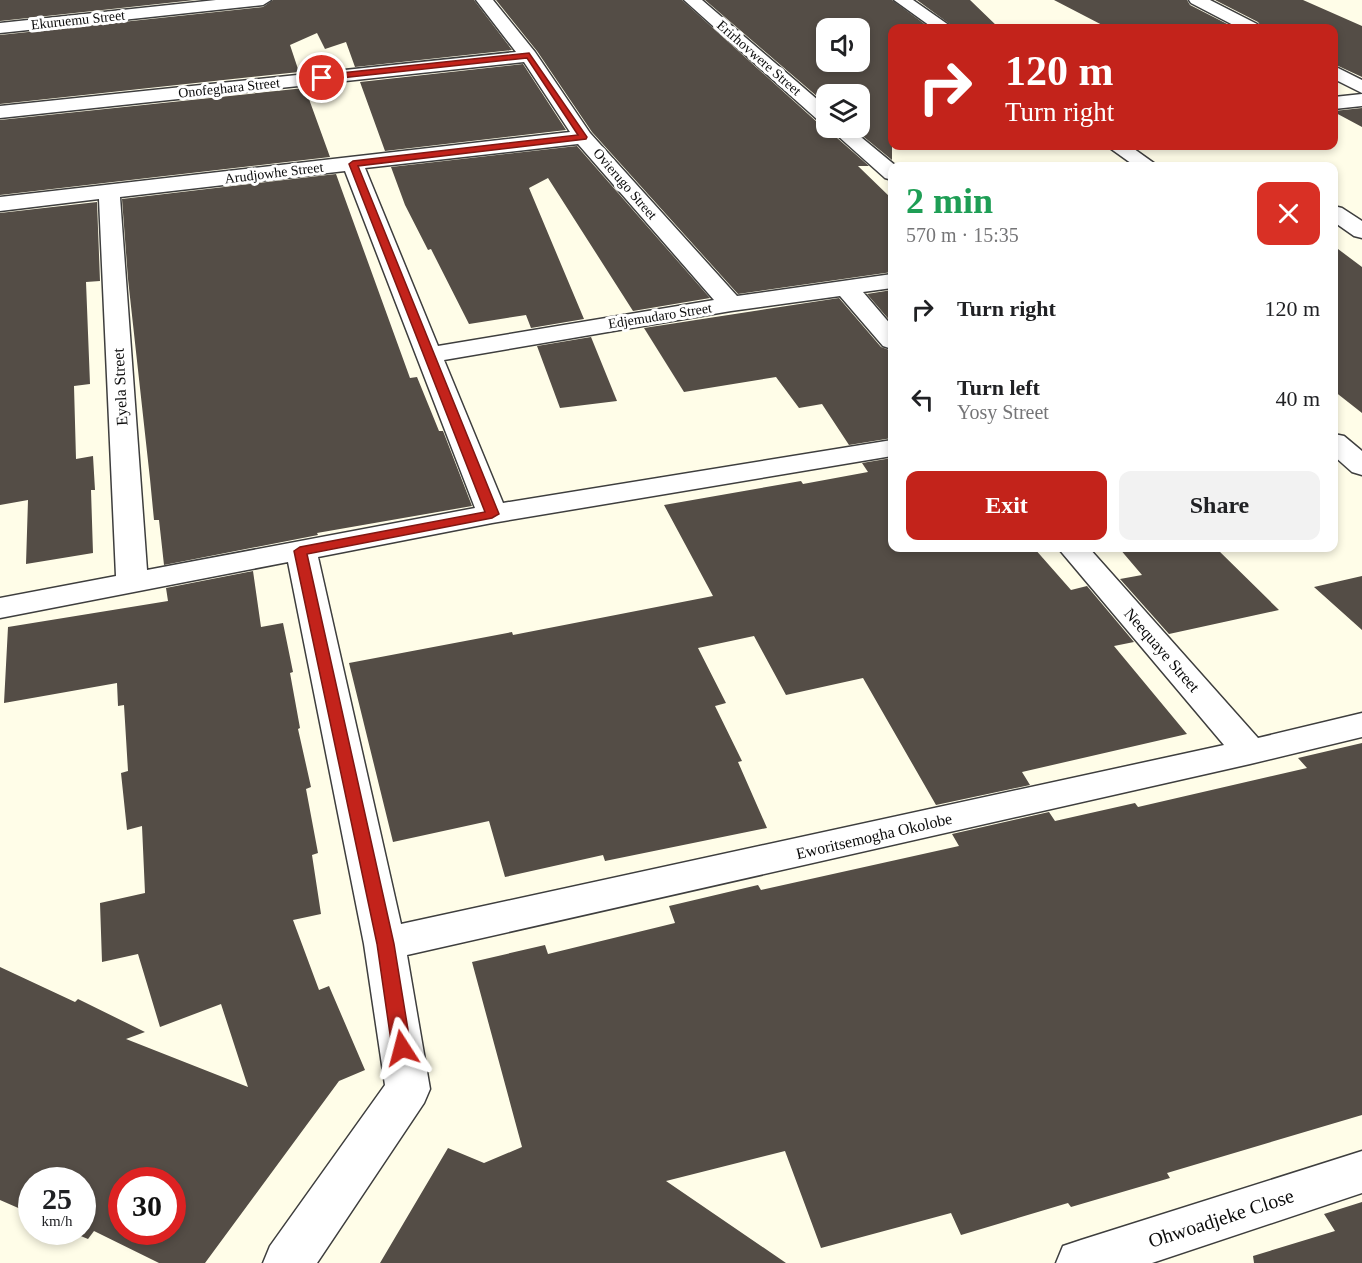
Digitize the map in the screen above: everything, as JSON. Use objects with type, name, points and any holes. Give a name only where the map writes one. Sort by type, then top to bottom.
[{"type":"street","name":"Ekuruemu Street","points":[[0,28],[263,0]]},
{"type":"street","name":"Ovierugo Street","points":[[484,0],[529,56],[583,137],[731,304]]},
{"type":"street","name":"Erirhovwere Street","points":[[692,0],[816,108]]},
{"type":"street","points":[[902,0],[938,24]]},
{"type":"street","points":[[1197,0],[1243,24]]},
{"type":"street","name":"Onofeghara Street","points":[[0,112],[529,56]]},
{"type":"street","points":[[1338,74],[1362,87]]},
{"type":"street","points":[[1338,103],[1362,100]]},
{"type":"street","name":"Arudjowhe Street","points":[[0,204],[583,137]]},
{"type":"street","points":[[851,138],[888,171]]},
{"type":"street","points":[[1123,150],[1142,162]]},
{"type":"street","points":[[353,164],[492,514]]},
{"type":"street","name":"Eyela Street","points":[[109,192],[132,582]]},
{"type":"street","points":[[1338,213],[1362,210]]},
{"type":"street","points":[[1338,216],[1362,231]]},
{"type":"street","name":"Edjemudaro Street","points":[[428,355],[731,304],[888,282]]},
{"type":"street","points":[[846,288],[888,336]]},
{"type":"street","points":[[1338,445],[1362,466]]},
{"type":"street","points":[[0,608],[492,514],[888,449]]},
{"type":"street","points":[[288,1263],[408,1089],[386,944],[300,551]]},
{"type":"street","name":"Neequaye Street","points":[[1076,552],[1250,752]]},
{"type":"street","name":"Eworitsemogha Okolobe","points":[[386,944],[1250,752],[1362,725]]},
{"type":"street","name":"Ohwoadjeke Close","points":[[1081,1263],[1362,1172]]},
{"type":"building","points":[[0,0],[195,0],[0,21]]},
{"type":"building","points":[[273,0],[474,0],[512,50],[355,67],[346,42],[325,49],[317,33],[290,45],[299,72],[0,104],[0,35],[263,7]]},
{"type":"building","points":[[496,0],[682,0],[816,121],[816,138],[837,138],[869,166],[858,166],[888,195],[888,273],[738,294],[592,132],[537,51]]},
{"type":"building","points":[[705,0],[892,0],[925,24],[888,24],[888,150],[892,150],[892,160],[865,138],[870,138],[870,84],[816,84],[816,95]]},
{"type":"building","points":[[917,0],[970,0],[995,24],[950,24]]},
{"type":"building","points":[[1054,0],[1187,0],[1190,5],[1227,24],[1100,24]]},
{"type":"building","points":[[1215,0],[1303,0],[1362,26],[1362,77],[1338,66],[1338,24],[1259,24]]},
{"type":"building","points":[[523,64],[566,130],[385,151],[360,82]]},
{"type":"building","points":[[305,88],[330,157],[0,195],[0,120]]},
{"type":"building","points":[[1362,108],[1362,127],[1338,114],[1338,111]]},
{"type":"building","points":[[577,146],[710,298],[633,311],[548,178],[529,188],[584,319],[531,328],[526,315],[469,324],[431,249],[428,250],[405,205],[391,167]]},
{"type":"building","points":[[336,174],[410,378],[417,377],[439,431],[443,431],[472,506],[317,533],[318,535],[164,565],[159,520],[154,520],[128,279],[122,199]]},
{"type":"building","points":[[97,202],[100,281],[86,282],[90,384],[74,386],[76,459],[93,456],[95,490],[91,490],[93,553],[26,564],[28,500],[0,505],[0,213]]},
{"type":"building","points":[[1338,249],[1362,267],[1362,413],[1338,394]]},
{"type":"building","points":[[888,291],[888,318],[867,294]]},
{"type":"building","points":[[839,298],[881,347],[888,350],[888,439],[849,445],[822,404],[799,408],[776,377],[684,392],[644,328]]},
{"type":"building","points":[[591,337],[617,401],[560,408],[537,346]]},
{"type":"building","points":[[888,459],[888,552],[1038,552],[1071,590],[1087,586],[1134,642],[1114,646],[1187,734],[1022,772],[1030,785],[936,805],[863,678],[786,695],[754,636],[698,648],[726,703],[715,706],[742,761],[738,762],[767,828],[605,861],[603,855],[505,877],[489,821],[393,842],[349,663],[512,632],[513,635],[713,596],[664,505],[801,481],[803,484],[868,472],[862,463]]},
{"type":"building","points":[[1122,552],[1220,552],[1279,610],[1169,634],[1120,579],[1142,575]]},
{"type":"building","points":[[253,571],[261,627],[283,623],[293,672],[290,673],[300,728],[298,729],[311,787],[306,789],[318,853],[312,855],[321,914],[293,920],[319,990],[329,986],[365,1070],[339,1081],[205,1263],[159,1263],[122,1245],[186,1245],[186,1167],[108,1167],[108,1238],[96,1232],[96,1167],[18,1167],[18,1208],[0,1200],[0,967],[75,1002],[78,999],[145,1032],[126,1039],[248,1087],[221,1004],[160,1027],[138,954],[102,962],[100,903],[145,893],[142,826],[127,830],[121,773],[128,771],[124,705],[118,706],[117,683],[4,703],[8,627],[168,601],[166,588]]},
{"type":"building","points":[[1362,576],[1362,630],[1314,587]]},
{"type":"building","points":[[1362,743],[1362,1115],[1167,1173],[1170,1178],[1071,1207],[1068,1203],[961,1235],[951,1213],[821,1248],[785,1151],[666,1181],[786,1263],[380,1263],[448,1148],[484,1163],[522,1147],[472,962],[545,945],[548,954],[675,923],[669,906],[758,885],[761,890],[959,846],[952,834],[1049,812],[1055,821],[1135,803],[1138,807],[1307,768],[1298,758]]},
{"type":"building","points":[[1362,1202],[1362,1263],[1254,1263],[1253,1256],[1335,1231],[1324,1214]]},
{"type":"route","points":[[322,78],[529,56],[583,137],[353,164],[492,514],[300,551],[386,944],[402,1048]]}]
